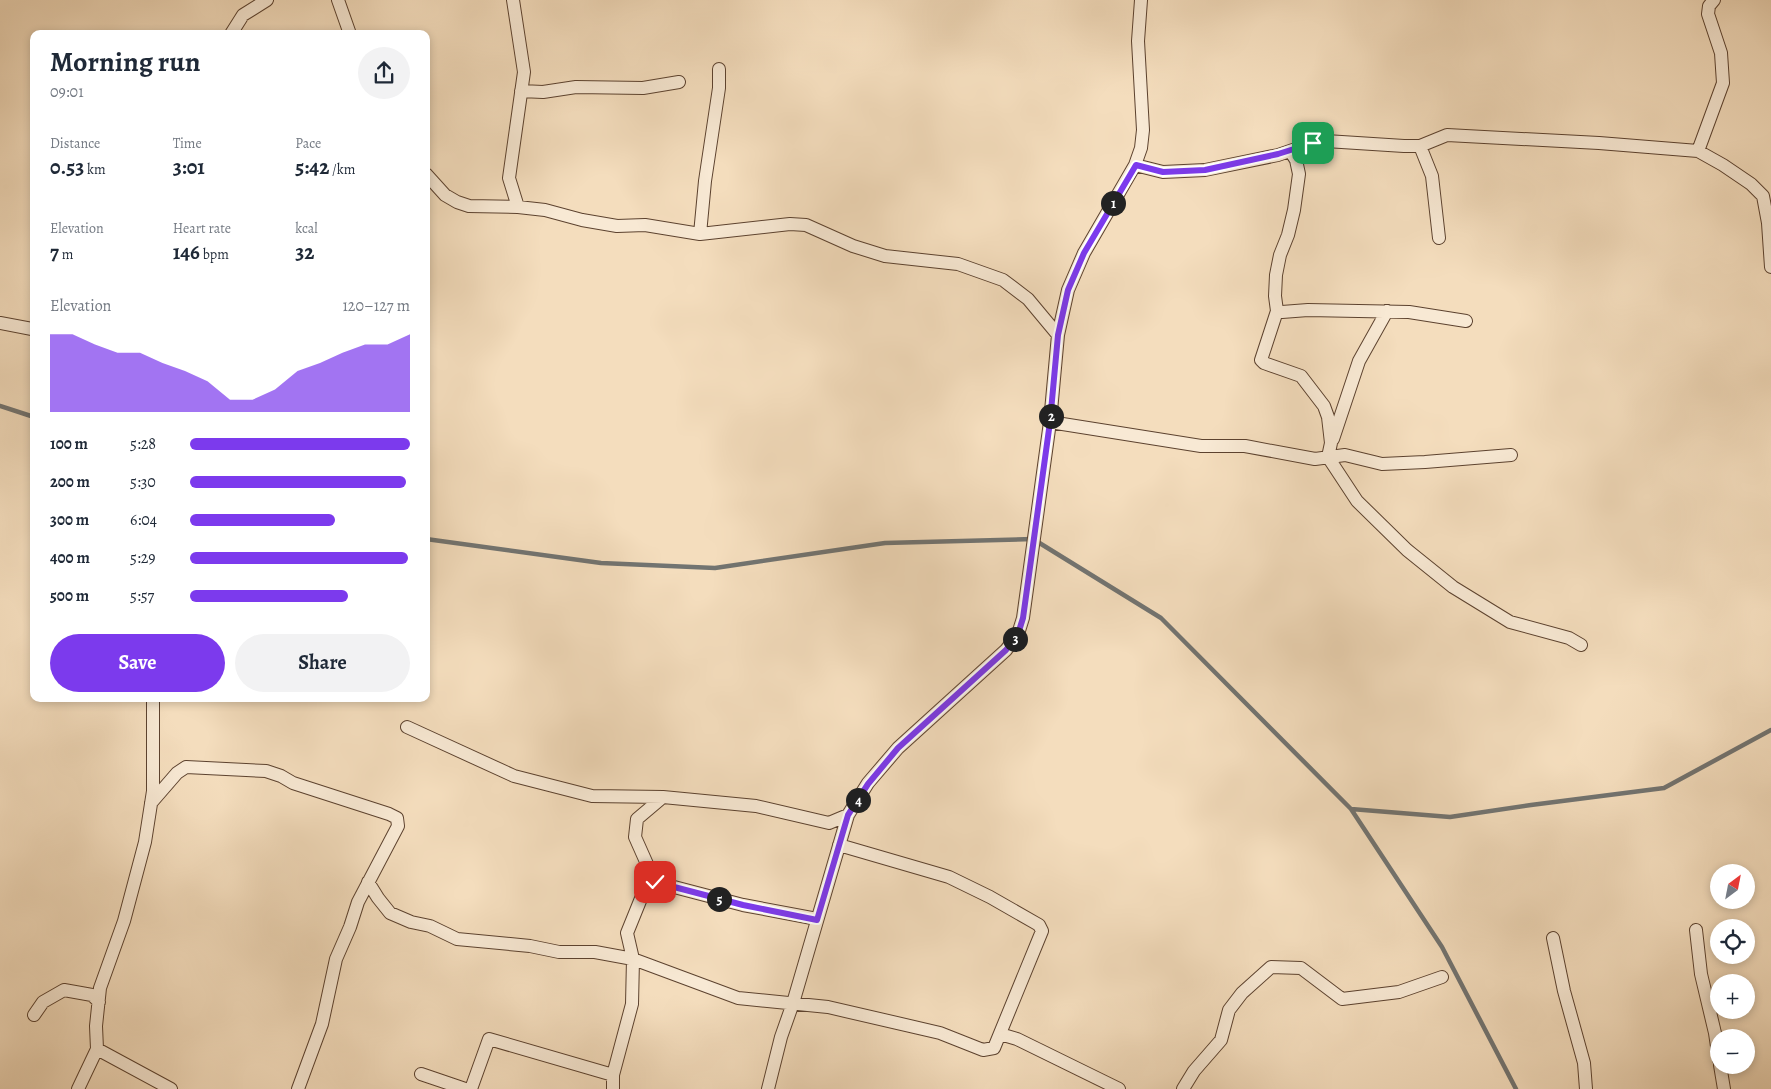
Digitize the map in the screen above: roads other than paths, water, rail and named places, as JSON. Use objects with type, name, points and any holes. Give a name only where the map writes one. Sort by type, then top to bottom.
[{"type":"street","points":[[234,30],[242,15],[267,0]]},
{"type":"street","points":[[338,0],[349,30]]},
{"type":"street","points":[[513,0],[524,72],[509,178],[518,207]]},
{"type":"street","points":[[768,1089],[781,1038],[848,815],[868,784],[898,748],[1006,650],[1018,634],[1023,618],[1050,422],[1058,335],[1068,290],[1084,253],[1136,165],[1141,148],[1143,130],[1138,41],[1141,0]]},
{"type":"street","points":[[1698,151],[1724,83],[1721,53],[1708,14],[1709,6],[1714,0]]},
{"type":"street","points":[[700,234],[705,181],[719,88],[719,69]]},
{"type":"street","points":[[521,91],[543,92],[576,86],[644,88],[679,82]]},
{"type":"street","points":[[1136,165],[1163,172],[1205,170],[1290,151],[1326,140],[1420,146],[1447,135],[1598,142],[1698,151],[1751,184],[1763,196],[1768,223],[1771,267]]},
{"type":"street","points":[[1420,146],[1432,176],[1439,238]]},
{"type":"street","points":[[1290,151],[1296,160],[1299,174],[1292,218],[1280,255],[1276,275],[1275,296],[1277,311],[1261,360],[1264,363],[1302,376],[1324,406],[1328,417],[1331,443]]},
{"type":"street","points":[[430,179],[445,195],[469,206],[518,207],[546,210],[582,220],[617,226],[652,226],[700,234],[790,224],[806,225],[853,246],[885,256],[958,264],[1003,280],[1028,299],[1058,335]]},
{"type":"street","points":[[1277,311],[1409,312],[1466,321]]},
{"type":"street","points":[[1387,311],[1359,361],[1328,457],[1357,501],[1407,550],[1453,587],[1510,622],[1569,638],[1581,645]]},
{"type":"street","points":[[0,323],[30,331]]},
{"type":"street","points":[[1050,422],[1201,446],[1245,446],[1315,460],[1345,455],[1382,464],[1510,455]]},
{"type":"street","points":[[78,1089],[97,1049],[96,1026],[103,977],[124,921],[145,842],[153,791],[153,702]]},
{"type":"street","points":[[407,727],[514,776],[592,796],[663,797],[756,806],[829,823],[848,815]]},
{"type":"street","points":[[152,803],[177,773],[186,767],[266,771],[281,776],[292,783],[397,818],[398,826],[358,902],[350,927],[336,959],[322,1024],[298,1089]]},
{"type":"street","points":[[655,882],[635,837],[637,819],[663,797]]},
{"type":"street","points":[[368,882],[390,913],[411,922],[430,926],[457,939],[530,946],[559,952],[595,952],[633,959],[738,998],[828,1007],[940,1033],[983,1050],[994,1048],[1042,931],[1039,926],[990,897],[949,877],[839,845]]},
{"type":"street","points":[[655,882],[743,905],[817,920]]},
{"type":"street","points":[[612,1089],[613,1075],[632,1004],[633,959],[627,933],[642,896],[655,882]]},
{"type":"street","points":[[1696,930],[1701,974],[1714,1029]]},
{"type":"street","points":[[1553,938],[1564,991],[1584,1063],[1586,1089]]},
{"type":"street","points":[[1188,1088],[1194,1071],[1220,1040],[1229,1010],[1242,993],[1271,967],[1301,968],[1342,999],[1399,992],[1442,977]]},
{"type":"street","points":[[34,1015],[44,1002],[64,990],[92,995],[99,1002]]},
{"type":"street","points":[[1000,1034],[1017,1039],[1116,1088]]},
{"type":"street","points":[[471,1089],[489,1039],[613,1075]]},
{"type":"street","points":[[97,1049],[171,1089]]},
{"type":"street","points":[[421,1074],[464,1089]]},
{"type":"street","points":[[1722,1074],[1724,1089]]},
{"type":"waterway","points":[[0,406],[30,416]]},
{"type":"waterway","points":[[430,540],[601,563],[715,568],[885,543],[1033,539],[1161,618],[1351,809],[1450,817],[1664,788],[1771,730]]},
{"type":"waterway","points":[[1351,809],[1442,947],[1516,1089]]}]
